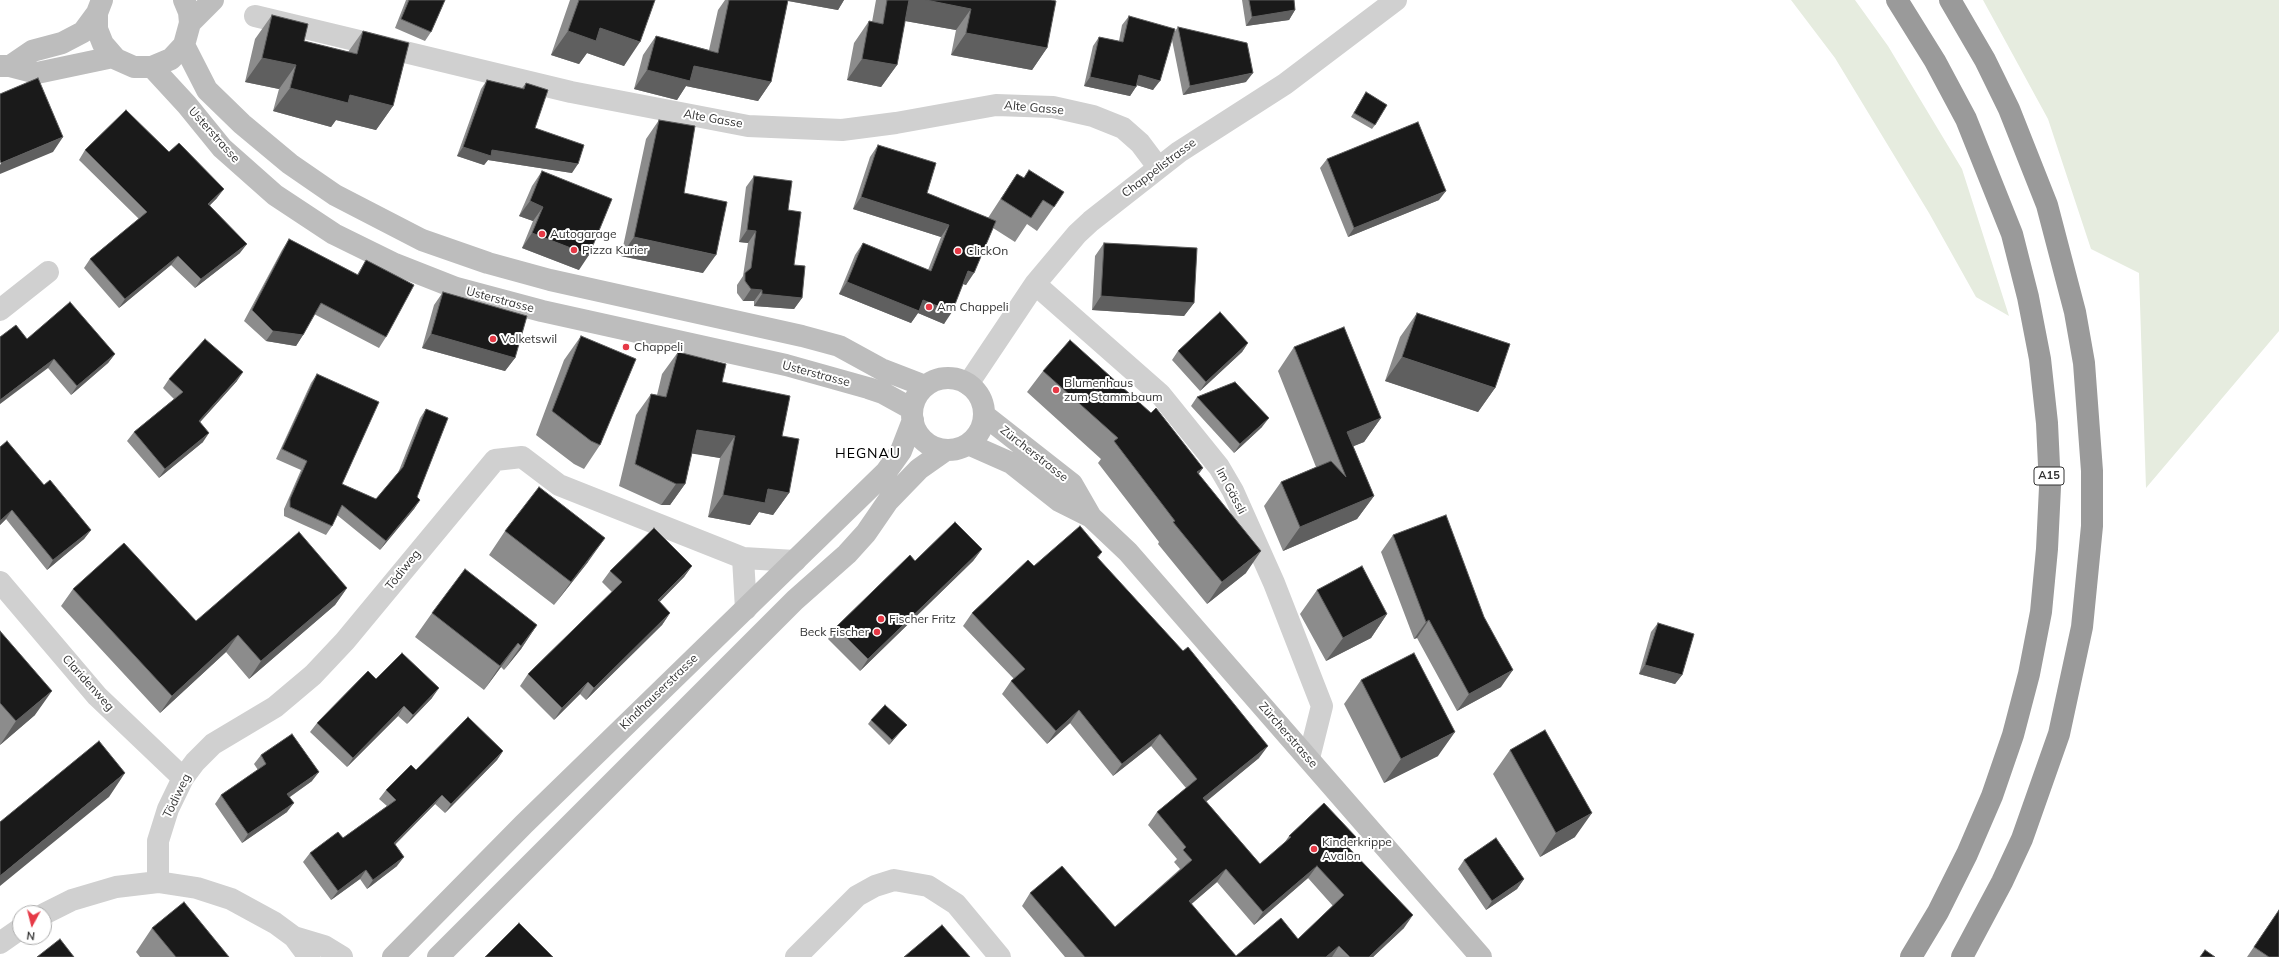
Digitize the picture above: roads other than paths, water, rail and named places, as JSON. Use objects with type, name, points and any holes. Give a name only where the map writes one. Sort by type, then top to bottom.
[{"type":"highway","name":"A15","points":[[1897,0],[1935,61],[1966,119],[2012,234],[2028,297],[2040,359],[2047,423],[2050,487],[2048,549],[2040,612],[2029,674],[2013,736],[1992,796],[1967,854],[1938,912],[1911,957]]},
{"type":"highway","points":[[1950,0],[1981,54],[2009,109],[2047,205],[2070,290],[2084,363],[2092,471],[2091,534],[2082,627],[2059,734],[2022,839],[2002,882],[1962,957]]},
{"type":"main road","points":[[100,7],[97,29],[103,44],[113,57],[134,67],[152,67],[171,59],[184,45],[190,23],[189,12],[184,0]]},
{"type":"main road","points":[[190,23],[213,0]]},
{"type":"main road","points":[[5,66],[32,52],[62,43],[83,32],[100,7]]},
{"type":"main road","name":"Usterstrasse","points":[[184,45],[207,90],[242,124],[290,164],[335,195],[422,240],[488,263],[550,280],[802,336],[839,346],[881,369],[925,386]]},
{"type":"main road","points":[[5,66],[36,73],[113,57]]},
{"type":"main road","name":"Usterstrasse","points":[[152,67],[187,105],[222,148],[275,195],[334,234],[395,264],[463,290],[542,311],[786,365],[868,388],[883,393],[912,415]]},
{"type":"main road","points":[[946,378],[968,384],[977,392],[982,403],[984,415],[982,426],[976,436],[968,444],[946,450],[934,447],[924,440],[917,431],[912,415],[919,393],[925,386],[935,380],[946,378]]},
{"type":"main road","name":"Kindhauserstrasse","points":[[393,957],[524,824],[795,562],[894,461],[901,451],[912,415]]},
{"type":"main road","name":"Zürcherstrasse","points":[[984,415],[1072,484],[1091,517]]},
{"type":"main road","name":"Zürcherstrasse","points":[[968,444],[1011,463],[1060,501],[1091,517],[1128,552],[1481,957]]},
{"type":"main road","points":[[438,957],[795,600],[847,554],[866,533],[888,501],[920,469],[946,450]]},
{"type":"street","name":"Chappelistrasse","points":[[968,384],[1035,284],[1082,229],[1158,167],[1285,84],[1396,0]]},
{"type":"street","name":"Alte Gasse","points":[[255,16],[570,92],[748,126],[842,130],[896,123],[996,105],[1052,107],[1093,116],[1123,128],[1140,143],[1158,167]]},
{"type":"street","points":[[0,310],[48,272]]},
{"type":"street","name":"Im Gässli","points":[[1035,284],[1160,394],[1201,442],[1222,473],[1232,491],[1274,583],[1322,706],[1309,758]]},
{"type":"street","name":"Tödiweg","points":[[158,882],[158,841],[168,809],[183,778],[213,744],[275,708],[313,675],[345,641],[495,460],[522,457],[559,485],[743,558],[795,562]]},
{"type":"street","points":[[743,558],[746,609]]},
{"type":"street","name":"Claridenweg","points":[[0,582],[97,696],[183,778]]},
{"type":"street","points":[[796,957],[857,896],[875,886],[894,880],[928,886],[956,904],[1000,957]]},
{"type":"street","points":[[52,910],[72,900],[116,887],[158,882],[197,888],[231,899],[275,923],[294,937],[309,957]]},
{"type":"street","points":[[0,942],[12,934]]},
{"type":"street","points":[[294,937],[324,946],[342,957]]},
{"type":"place","name":"Autogarage","points":[[542,234]]},
{"type":"place","name":"Pizza Kurier","points":[[574,250]]},
{"type":"place","name":"ClickOn","points":[[958,251]]},
{"type":"place","name":"Am Chappeli","points":[[929,307]]},
{"type":"place","name":"Volketswil","points":[[493,339]]},
{"type":"place","name":"Chappeli","points":[[626,347]]},
{"type":"place","name":"Blumenhaus zum Stammbaum","points":[[1056,390]]},
{"type":"place","name":"Fischer Fritz","points":[[881,619]]},
{"type":"place","name":"Beck Fischer","points":[[877,632]]},
{"type":"place","name":"Kinderkrippe Avalon","points":[[1314,849]]},
{"type":"district","name":"HEGNAU","points":[[868,454]]}]
